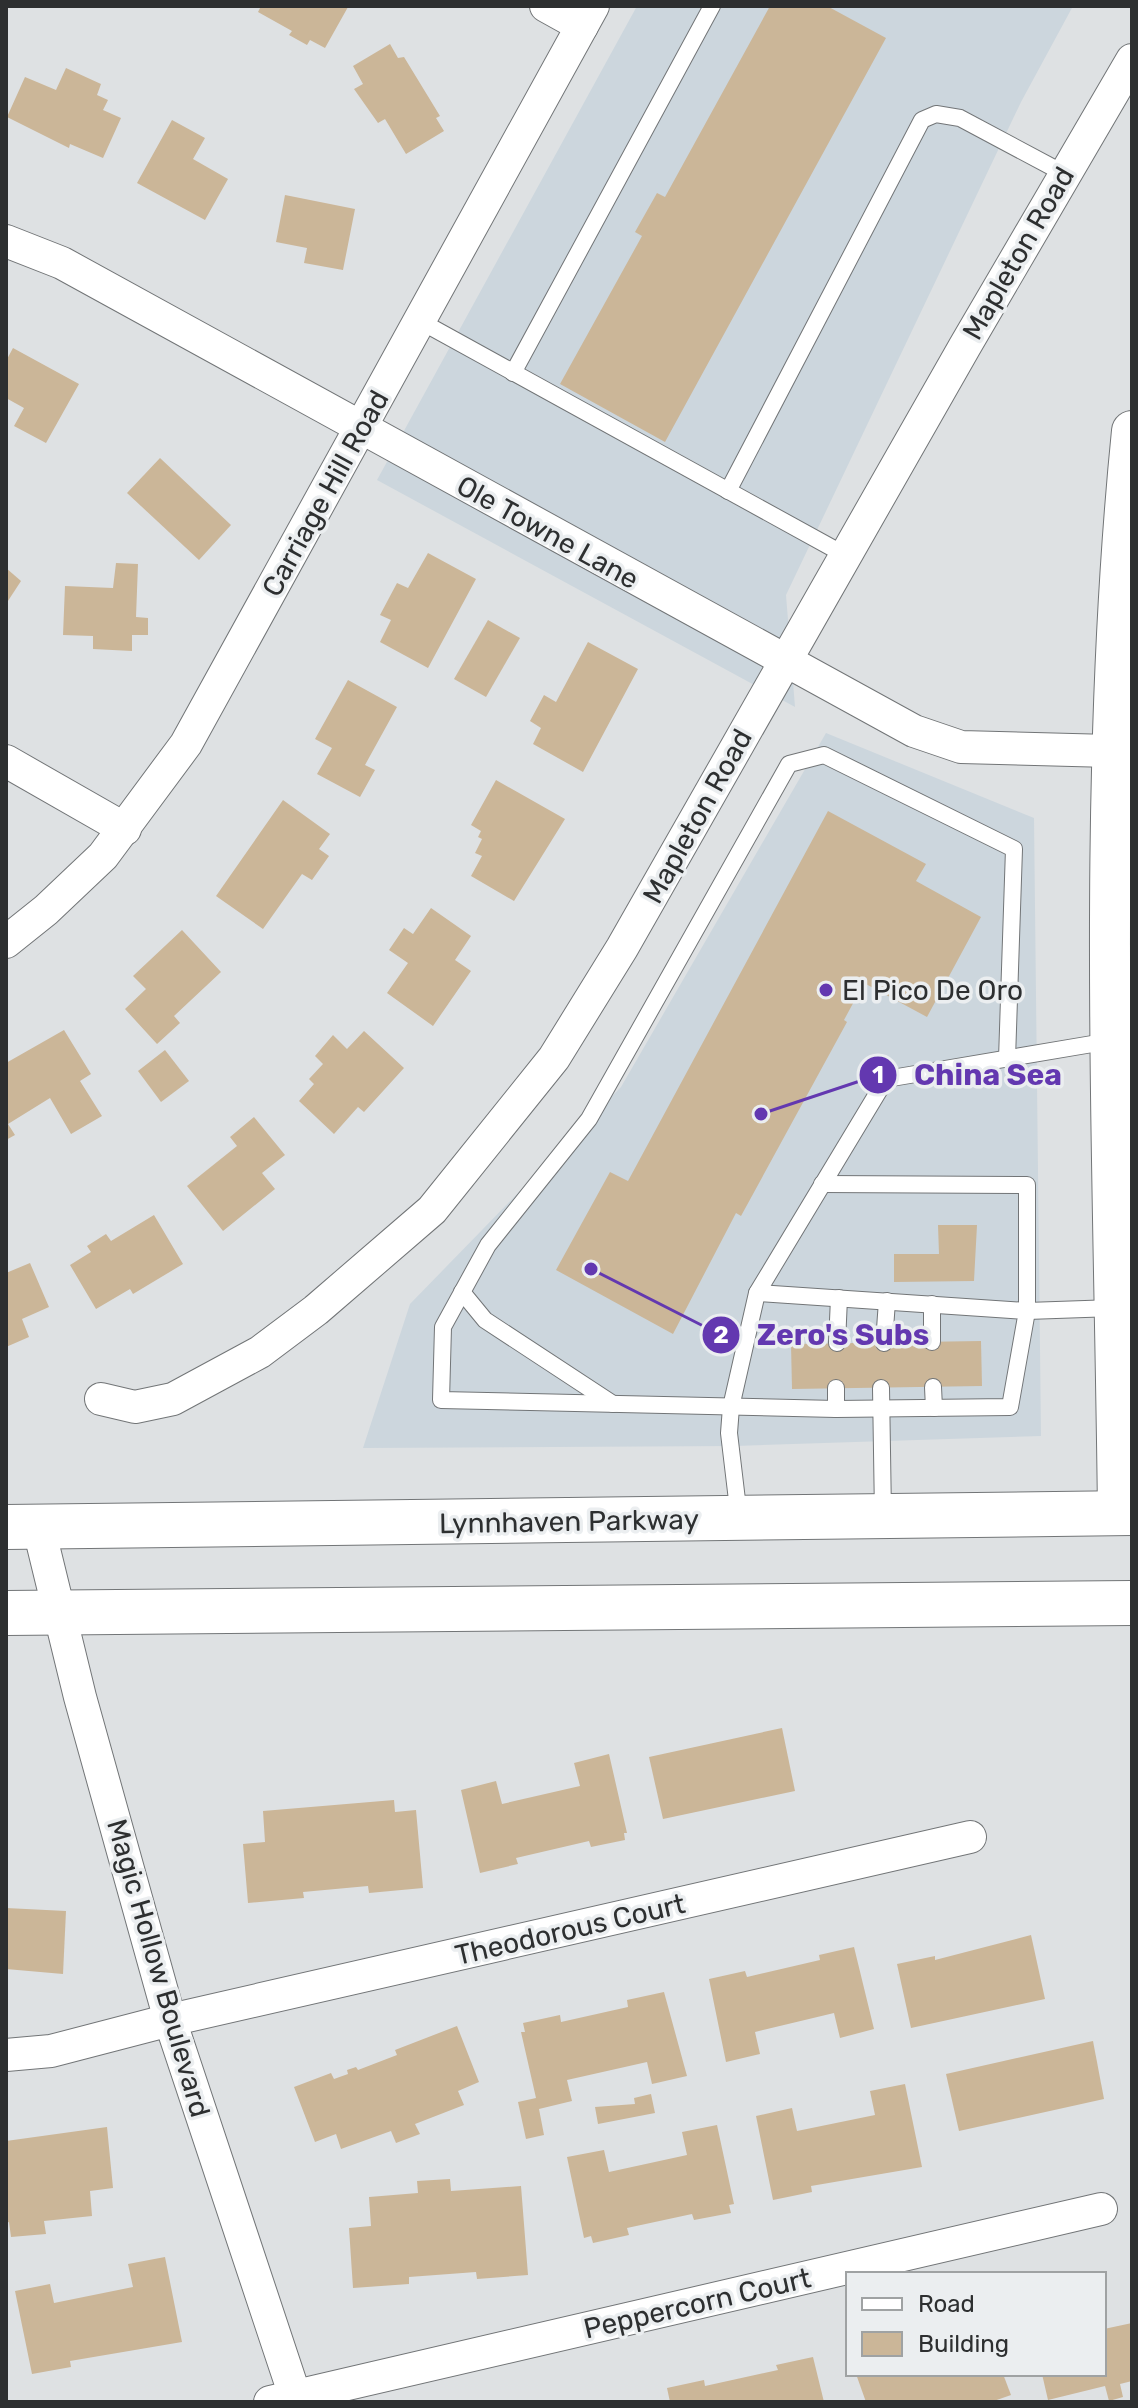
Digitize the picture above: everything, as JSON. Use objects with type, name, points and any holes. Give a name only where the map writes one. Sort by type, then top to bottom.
[{"type":"main road","name":"Lynnhaven Parkway","points":[[23,1528],[883,1516],[1127,1521]]},
{"type":"main road","points":[[6,1613],[1132,1603]]},
{"type":"street","points":[[546,6],[588,16]]},
{"type":"street","name":"Carriage Hill Road","points":[[6,942],[46,910],[125,829],[186,744],[588,16]]},
{"type":"street","name":"Mapleton Road","points":[[101,1399],[135,1407],[173,1399],[260,1352],[316,1310],[432,1210],[554,1058],[622,948],[784,661],[1132,60]]},
{"type":"street","name":"Ole Towne Lane","points":[[6,241],[62,263],[914,731],[961,747],[1121,751]]},
{"type":"street","points":[[1127,1521],[1115,1308],[1113,1041],[1122,987],[1118,568],[1132,431]]},
{"type":"street","points":[[6,761],[125,829]]},
{"type":"street","name":"Magic Hollow Boulevard","points":[[23,1528],[60,1614],[170,2020],[287,2400]]},
{"type":"street","name":"Theodorous Court","points":[[6,2055],[51,2051],[170,2020],[970,1837]]},
{"type":"street","name":"Peppercorn Court","points":[[287,2400],[1101,2209]]},
{"type":"lane","points":[[513,373],[712,6]]},
{"type":"lane","points":[[728,491],[922,120],[936,114],[960,118],[1065,174]]},
{"type":"lane","points":[[420,321],[845,555]]},
{"type":"lane","points":[[822,1184],[1027,1185],[1027,1311],[1010,1407],[836,1409],[441,1400],[443,1327],[462,1292],[488,1245],[589,1119],[789,764],[824,755],[1014,849],[1007,1059]]},
{"type":"lane","points":[[739,1518],[729,1433],[731,1407],[757,1293],[886,1079],[1113,1041]]},
{"type":"lane","points":[[462,1292],[485,1320],[615,1405]]},
{"type":"lane","points":[[757,1293],[1027,1311],[1115,1308]]},
{"type":"lane","points":[[837,1343],[839,1298]]},
{"type":"lane","points":[[884,1343],[887,1301]]},
{"type":"lane","points":[[932,1304],[932,1342]]},
{"type":"lane","points":[[933,1387],[934,1408]]},
{"type":"lane","points":[[836,1388],[836,1409]]},
{"type":"lane","points":[[881,1388],[883,1516]]},
{"type":"shaded area","points":[[637,6],[1073,6],[1021,102],[786,595],[795,707],[377,480]]},
{"type":"shaded area","points":[[826,733],[1034,818],[1041,1436],[735,1446],[363,1448],[410,1304],[621,1087]]},
{"type":"building","points":[[261,6],[348,7],[325,48],[310,40],[307,45],[289,35],[292,31],[258,12]]},
{"type":"building","points":[[770,6],[827,6],[886,38],[665,442],[560,384],[642,236],[635,232],[657,193],[665,197]]},
{"type":"building","points":[[390,44],[398,58],[404,57],[440,116],[436,118],[444,131],[406,154],[385,119],[378,123],[354,89],[363,84],[353,66]]},
{"type":"building","points":[[66,68],[101,84],[97,95],[108,100],[103,110],[121,118],[103,158],[70,144],[69,148],[7,117],[25,77],[56,90]]},
{"type":"building","points":[[172,120],[205,138],[193,159],[228,179],[205,220],[137,183]]},
{"type":"building","points":[[285,195],[355,209],[343,270],[304,263],[307,248],[276,242]]},
{"type":"building","points":[[13,348],[79,384],[46,443],[14,426],[24,408],[6,398],[6,361]]},
{"type":"building","points":[[160,458],[231,525],[199,560],[127,493]]},
{"type":"building","points":[[428,553],[476,579],[428,668],[380,642],[391,620],[380,615],[397,583],[408,588]]},
{"type":"building","points":[[116,563],[138,564],[136,617],[148,618],[148,635],[132,635],[132,651],[93,649],[93,636],[63,635],[65,586],[113,588]]},
{"type":"building","points":[[6,568],[21,581],[6,604]]},
{"type":"building","points":[[488,620],[520,638],[486,697],[454,679]]},
{"type":"building","points":[[588,642],[638,669],[583,772],[533,744],[541,728],[530,721],[544,695],[556,702]]},
{"type":"building","points":[[348,680],[397,707],[365,765],[375,770],[360,797],[317,774],[332,748],[315,739]]},
{"type":"building","points":[[496,780],[565,819],[514,901],[471,876],[482,856],[475,853],[482,839],[478,837],[481,831],[471,825]]},
{"type":"building","points":[[283,800],[330,834],[319,849],[329,856],[312,880],[302,874],[263,929],[216,896]]},
{"type":"building","points":[[828,811],[926,864],[916,881],[981,917],[927,1017],[864,983],[844,1020],[847,1022],[741,1216],[736,1213],[673,1334],[556,1270],[610,1172],[628,1181]]},
{"type":"building","points":[[431,908],[471,936],[455,960],[471,971],[433,1026],[387,993],[408,963],[389,950],[404,928],[413,934]]},
{"type":"building","points":[[182,930],[221,972],[174,1016],[180,1023],[157,1044],[125,1009],[146,989],[133,976]]},
{"type":"building","points":[[64,1030],[91,1074],[80,1081],[102,1116],[71,1134],[50,1098],[8,1124],[15,1135],[6,1140],[6,1063]]},
{"type":"building","points":[[364,1031],[404,1068],[364,1112],[358,1107],[334,1134],[299,1101],[314,1084],[309,1079],[323,1064],[315,1056],[333,1035],[347,1049]]},
{"type":"building","points":[[165,1050],[189,1081],[161,1102],[138,1071]]},
{"type":"building","points":[[254,1117],[285,1155],[262,1173],[275,1189],[223,1231],[187,1186],[237,1146],[230,1137]]},
{"type":"building","points":[[154,1215],[183,1264],[133,1294],[130,1289],[96,1309],[70,1265],[91,1252],[87,1246],[106,1234],[111,1241]]},
{"type":"building","points":[[938,1225],[977,1225],[974,1281],[894,1282],[894,1254],[939,1254]]},
{"type":"building","points":[[30,1263],[49,1307],[22,1319],[29,1337],[6,1347],[6,1273]]},
{"type":"building","points":[[981,1341],[982,1386],[792,1389],[791,1344]]},
{"type":"building","points":[[782,1728],[795,1791],[663,1819],[649,1757]]},
{"type":"building","points":[[609,1754],[627,1833],[624,1833],[625,1840],[591,1847],[589,1841],[516,1858],[518,1864],[480,1873],[461,1790],[496,1781],[502,1804],[580,1786],[574,1763]]},
{"type":"building","points":[[394,1800],[395,1812],[416,1810],[423,1888],[369,1893],[368,1886],[303,1892],[304,1898],[248,1903],[243,1844],[265,1842],[263,1811]]},
{"type":"building","points":[[6,1908],[66,1911],[63,1974],[6,1969]]},
{"type":"building","points":[[1031,1935],[1045,1999],[911,2028],[897,1964],[935,1956],[935,1960]]},
{"type":"building","points":[[854,1947],[874,2029],[840,2038],[834,2013],[755,2032],[760,2054],[726,2062],[709,1979],[745,1971],[747,1977],[820,1960],[819,1955]]},
{"type":"building","points":[[664,1992],[687,2076],[652,2084],[647,2062],[567,2080],[572,2101],[539,2109],[544,2135],[526,2139],[518,2102],[536,2098],[521,2032],[525,2032],[523,2023],[560,2015],[561,2022],[628,2007],[627,2000]]},
{"type":"building","points":[[457,2026],[479,2082],[458,2091],[464,2105],[415,2124],[420,2134],[396,2143],[391,2131],[341,2149],[336,2134],[315,2142],[294,2087],[331,2073],[334,2079],[348,2074],[347,2070],[356,2067],[358,2070],[397,2055],[395,2050]]},
{"type":"building","points":[[1093,2041],[1104,2099],[959,2131],[946,2074]]},
{"type":"building","points":[[905,2084],[922,2167],[811,2186],[812,2192],[773,2200],[756,2116],[792,2108],[797,2131],[875,2115],[870,2091]]},
{"type":"building","points":[[651,2094],[655,2113],[598,2124],[595,2107],[635,2104],[634,2098]]},
{"type":"building","points":[[717,2125],[734,2204],[729,2205],[731,2213],[694,2220],[692,2214],[627,2228],[629,2235],[593,2243],[591,2236],[584,2238],[567,2157],[604,2150],[609,2172],[687,2155],[682,2132]]},
{"type":"building","points":[[107,2127],[113,2188],[90,2191],[92,2216],[44,2221],[46,2234],[11,2237],[9,2222],[6,2223],[6,2141]]},
{"type":"building","points":[[450,2179],[451,2191],[521,2186],[528,2275],[477,2279],[476,2272],[409,2277],[409,2284],[353,2288],[349,2228],[371,2226],[369,2197],[418,2193],[417,2181]]},
{"type":"building","points":[[165,2257],[182,2342],[70,2361],[71,2367],[32,2374],[15,2291],[50,2284],[54,2303],[133,2287],[128,2264]]},
{"type":"building","points":[[1132,2323],[1132,2381],[1120,2384],[1123,2397],[1109,2401],[1105,2386],[1048,2400],[1042,2376],[1106,2376],[1106,2329]]},
{"type":"building","points":[[813,2357],[824,2402],[670,2402],[667,2388],[704,2380],[705,2386],[778,2370],[776,2365]]},
{"type":"building","points":[[857,2376],[1004,2376],[1011,2395],[991,2402],[866,2402]]},
{"type":"place","name":"El Pico De Oro","points":[[826,990]]},
{"type":"place","name":"China Sea","points":[[761,1114]]},
{"type":"place","name":"Zero's Subs","points":[[591,1269]]}]
